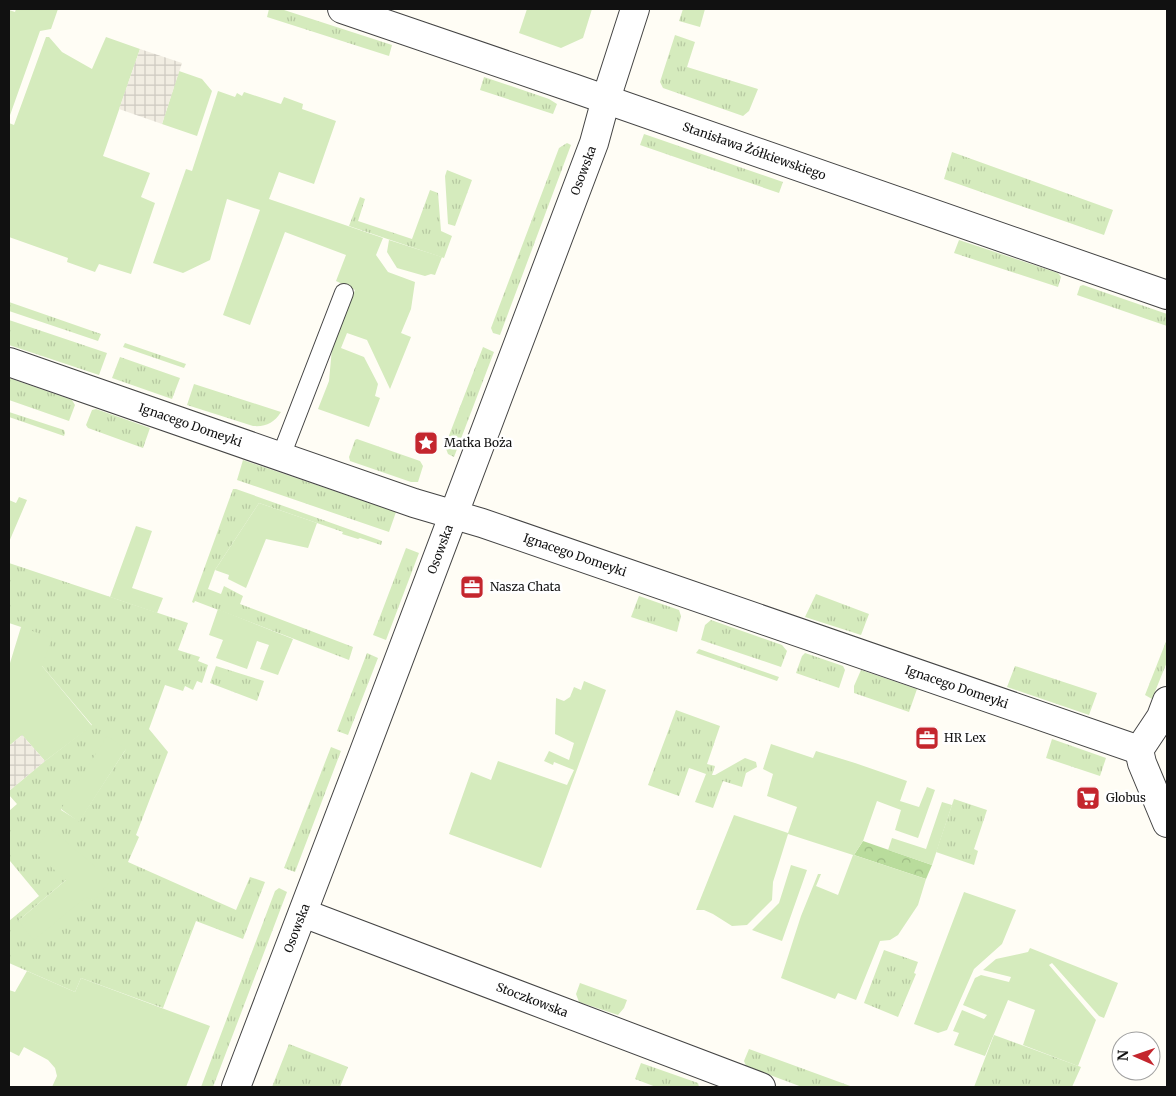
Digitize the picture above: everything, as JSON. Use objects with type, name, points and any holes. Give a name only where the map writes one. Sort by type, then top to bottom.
[{"type":"street","name":"Stanisława Żółkiewskiego","points":[[342,9],[1167,295]]},
{"type":"street","name":"Osowska","points":[[236,1087],[594,142],[635,9]]},
{"type":"street","name":"Ignacego Domeyki","points":[[9,362],[414,503],[482,523],[1138,750]]},
{"type":"street","points":[[1167,702],[1161,717],[1138,750],[1167,823]]},
{"type":"street","name":"Stoczkowska","points":[[303,913],[760,1087]]},
{"type":"lane","points":[[281,456],[344,293]]},
{"type":"green space","points":[[16,9],[58,9],[51,29],[40,31],[9,118],[9,10],[15,12]]},
{"type":"green space","points":[[269,9],[281,9],[392,45],[389,56],[267,17]]},
{"type":"green space","points":[[527,9],[592,9],[583,38],[561,48],[519,33]]},
{"type":"green space","points":[[683,9],[705,9],[700,27],[679,21]]},
{"type":"green space","points":[[675,35],[695,42],[687,67],[758,89],[749,111],[743,116],[663,88],[660,82]]},
{"type":"green space","points":[[46,37],[49,37],[62,52],[92,69],[106,37],[140,49],[103,156],[150,173],[141,197],[155,203],[131,274],[99,264],[95,272],[67,262],[68,258],[9,237],[9,123],[14,125]]},
{"type":"green space","points":[[179,71],[202,79],[212,91],[197,136],[162,124]]},
{"type":"green space","points":[[484,77],[549,99],[557,104],[553,114],[480,90]]},
{"type":"green space","points":[[218,91],[235,97],[237,93],[242,96],[244,92],[281,104],[284,97],[303,104],[302,109],[336,121],[314,184],[279,172],[269,199],[383,238],[376,255],[388,272],[415,282],[411,309],[401,333],[411,337],[390,389],[367,340],[347,333],[341,348],[364,357],[378,384],[375,396],[380,398],[369,427],[318,409],[329,381],[332,348],[355,290],[336,281],[346,255],[285,232],[250,325],[223,315],[260,210],[227,199],[210,260],[183,273],[153,263],[186,169],[192,171]]},
{"type":"green space","points":[[644,134],[783,182],[779,193],[640,145]]},
{"type":"green space","points":[[567,143],[571,145],[500,335],[493,333],[491,328],[559,148]]},
{"type":"green space","points":[[952,152],[1113,210],[1104,235],[944,179]]},
{"type":"green space","points":[[447,170],[472,180],[455,226],[448,224],[445,176]]},
{"type":"green space","points":[[430,190],[438,193],[441,231],[452,236],[444,258],[349,226],[360,197],[365,199],[358,221],[412,239]]},
{"type":"green space","points":[[389,240],[442,257],[435,275],[425,276],[397,268],[387,252]]},
{"type":"green space","points":[[959,240],[1058,273],[1061,277],[1058,287],[954,253]]},
{"type":"green space","points":[[1083,285],[1167,314],[1167,326],[1077,295],[1080,286]]},
{"type":"green space","points":[[9,302],[101,334],[98,341],[9,311]]},
{"type":"green space","points":[[9,320],[107,353],[99,375],[9,345]]},
{"type":"green space","points":[[125,343],[186,364],[184,368],[123,347]]},
{"type":"green space","points":[[483,347],[494,352],[454,457],[448,454],[445,446]]},
{"type":"green space","points":[[120,357],[180,378],[172,399],[112,378]]},
{"type":"green space","points":[[9,378],[72,400],[75,405],[69,421],[9,400]]},
{"type":"green space","points":[[194,384],[281,412],[269,424],[253,426],[187,405]]},
{"type":"green space","points":[[96,409],[150,428],[143,448],[88,428],[86,425],[92,410]]},
{"type":"green space","points":[[9,412],[64,430],[64,436],[9,417]]},
{"type":"green space","points":[[357,439],[420,461],[423,466],[418,482],[411,482],[350,461],[349,457]]},
{"type":"green space","points":[[243,460],[396,512],[389,532],[237,480]]},
{"type":"green space","points":[[233,489],[382,541],[381,545],[358,539],[259,503],[215,570],[208,589],[221,594],[224,586],[243,596],[240,604],[353,647],[349,660],[195,601],[194,603],[192,602]]},
{"type":"green space","points":[[19,497],[27,500],[9,542],[9,500],[16,503]]},
{"type":"green space","points":[[259,503],[317,523],[308,548],[266,539],[246,588],[228,579],[229,575],[215,570]]},
{"type":"green space","points":[[136,526],[152,531],[132,588],[163,598],[157,613],[110,597]]},
{"type":"green space","points":[[406,548],[419,553],[386,640],[373,635]]},
{"type":"green space","points":[[9,563],[188,623],[178,650],[200,657],[198,661],[208,665],[202,683],[197,681],[193,690],[185,686],[183,691],[165,685],[149,729],[168,752],[136,835],[139,837],[128,862],[236,910],[250,877],[265,882],[243,939],[196,921],[163,1008],[81,978],[75,992],[9,963],[9,921],[39,896],[9,862],[9,811],[17,804],[9,795],[9,791],[92,725],[42,666],[21,627],[9,623]],"holes":[[[126,749],[79,821],[61,810],[61,809]],[[67,879],[94,901],[87,896],[18,921]]]},
{"type":"green space","points":[[816,594],[869,614],[861,635],[805,617]]},
{"type":"green space","points":[[639,596],[679,610],[681,616],[677,632],[631,617]]},
{"type":"green space","points":[[218,609],[293,639],[278,675],[260,669],[269,645],[257,641],[247,669],[216,658],[223,640],[209,635]]},
{"type":"green space","points":[[711,620],[782,645],[787,651],[781,667],[701,640],[705,625]]},
{"type":"green space","points":[[21,627],[52,638],[42,666],[92,726],[45,761],[22,735],[9,746],[9,663]]},
{"type":"green space","points":[[1167,639],[1167,662],[1152,699],[1145,695]]},
{"type":"green space","points":[[699,649],[779,677],[777,681],[696,653]]},
{"type":"green space","points":[[367,653],[378,658],[348,735],[337,731]]},
{"type":"green space","points":[[805,653],[843,666],[845,670],[839,688],[796,673],[802,656]]},
{"type":"green space","points":[[216,666],[264,681],[257,701],[210,683]]},
{"type":"green space","points":[[1015,666],[1097,693],[1089,715],[1007,687]]},
{"type":"green space","points":[[861,670],[917,689],[909,712],[854,693],[854,686]]},
{"type":"green space","points":[[584,681],[606,690],[541,868],[449,834],[471,772],[491,780],[498,761],[567,785],[574,770],[554,762],[553,765],[544,761],[549,751],[569,760],[574,743],[555,734],[556,698],[564,701],[570,697],[574,687],[581,690]]},
{"type":"green space","points":[[676,710],[720,726],[707,764],[715,766],[712,775],[745,758],[756,762],[757,767],[746,773],[742,787],[723,781],[713,808],[695,802],[706,774],[689,768],[679,796],[648,785]]},
{"type":"green space","points":[[107,736],[126,749],[79,822],[61,809]]},
{"type":"green space","points":[[1052,739],[1106,758],[1100,776],[1046,758]]},
{"type":"green space","points":[[771,744],[813,758],[816,751],[907,781],[900,801],[919,807],[927,787],[935,790],[918,838],[895,830],[901,810],[877,801],[863,841],[854,855],[926,879],[918,905],[898,935],[890,940],[880,941],[856,1000],[838,993],[835,999],[781,978],[801,916],[818,874],[821,874],[816,886],[838,895],[853,855],[788,834],[773,882],[772,900],[747,925],[732,926],[704,910],[696,910],[734,815],[788,833],[797,807],[767,796],[773,774],[763,769]]},
{"type":"green space","points":[[331,747],[341,751],[295,872],[284,868]]},
{"type":"green space","points":[[954,799],[987,810],[974,849],[978,851],[974,865],[936,852]]},
{"type":"green space","points":[[942,802],[952,805],[932,865],[888,850],[892,838],[926,849]]},
{"type":"green space","points":[[50,828],[111,880],[94,901],[86,897],[34,940],[18,921],[66,880],[34,852]]},
{"type":"green space","points":[[863,841],[932,865],[926,879],[854,855]]},
{"type":"green space","points":[[791,865],[807,870],[782,941],[752,930],[779,903]]},
{"type":"green space","points":[[279,888],[287,892],[213,1087],[201,1087],[275,891]]},
{"type":"green space","points":[[964,892],[1016,910],[1002,944],[974,969],[947,1030],[938,1033],[914,1024]]},
{"type":"green space","points":[[1030,948],[1118,983],[1104,1018],[1099,1016],[1052,963],[1049,965],[1096,1020],[1078,1066],[1023,1045],[1035,1010],[1008,1000],[985,1056],[954,1045],[959,1033],[953,1031],[962,1010],[984,1019],[987,1015],[963,1005],[975,978],[981,975],[1009,982],[1011,977],[983,970],[996,959],[1028,952]]},
{"type":"green space","points":[[884,950],[918,962],[914,973],[916,974],[898,1017],[864,1003]]},
{"type":"green space","points":[[27,971],[75,992],[81,978],[210,1026],[186,1087],[52,1087],[57,1076],[55,1068],[48,1060],[24,1047],[19,1056],[9,1051],[9,990],[15,992]]},
{"type":"green space","points":[[580,983],[627,1000],[624,1008],[618,1015],[579,1002],[576,994]]},
{"type":"green space","points":[[994,1035],[1081,1067],[1072,1087],[974,1087]]},
{"type":"green space","points":[[289,1044],[348,1067],[340,1087],[272,1087]]},
{"type":"green space","points":[[749,1049],[853,1087],[802,1087],[746,1066],[744,1061]]},
{"type":"green space","points":[[641,1063],[698,1083],[699,1087],[656,1087],[635,1079]]},
{"type":"shaded area","points":[[140,49],[182,63],[162,124],[119,109]]},
{"type":"shaded area","points":[[22,735],[45,761],[9,791],[9,746]]},
{"type":"place","name":"Matka Boża","points":[[426,443]]},
{"type":"place","name":"Nasza Chata","points":[[472,587]]},
{"type":"place","name":"HR Lex","points":[[927,738]]},
{"type":"place","name":"Globus","points":[[1088,798]]}]
